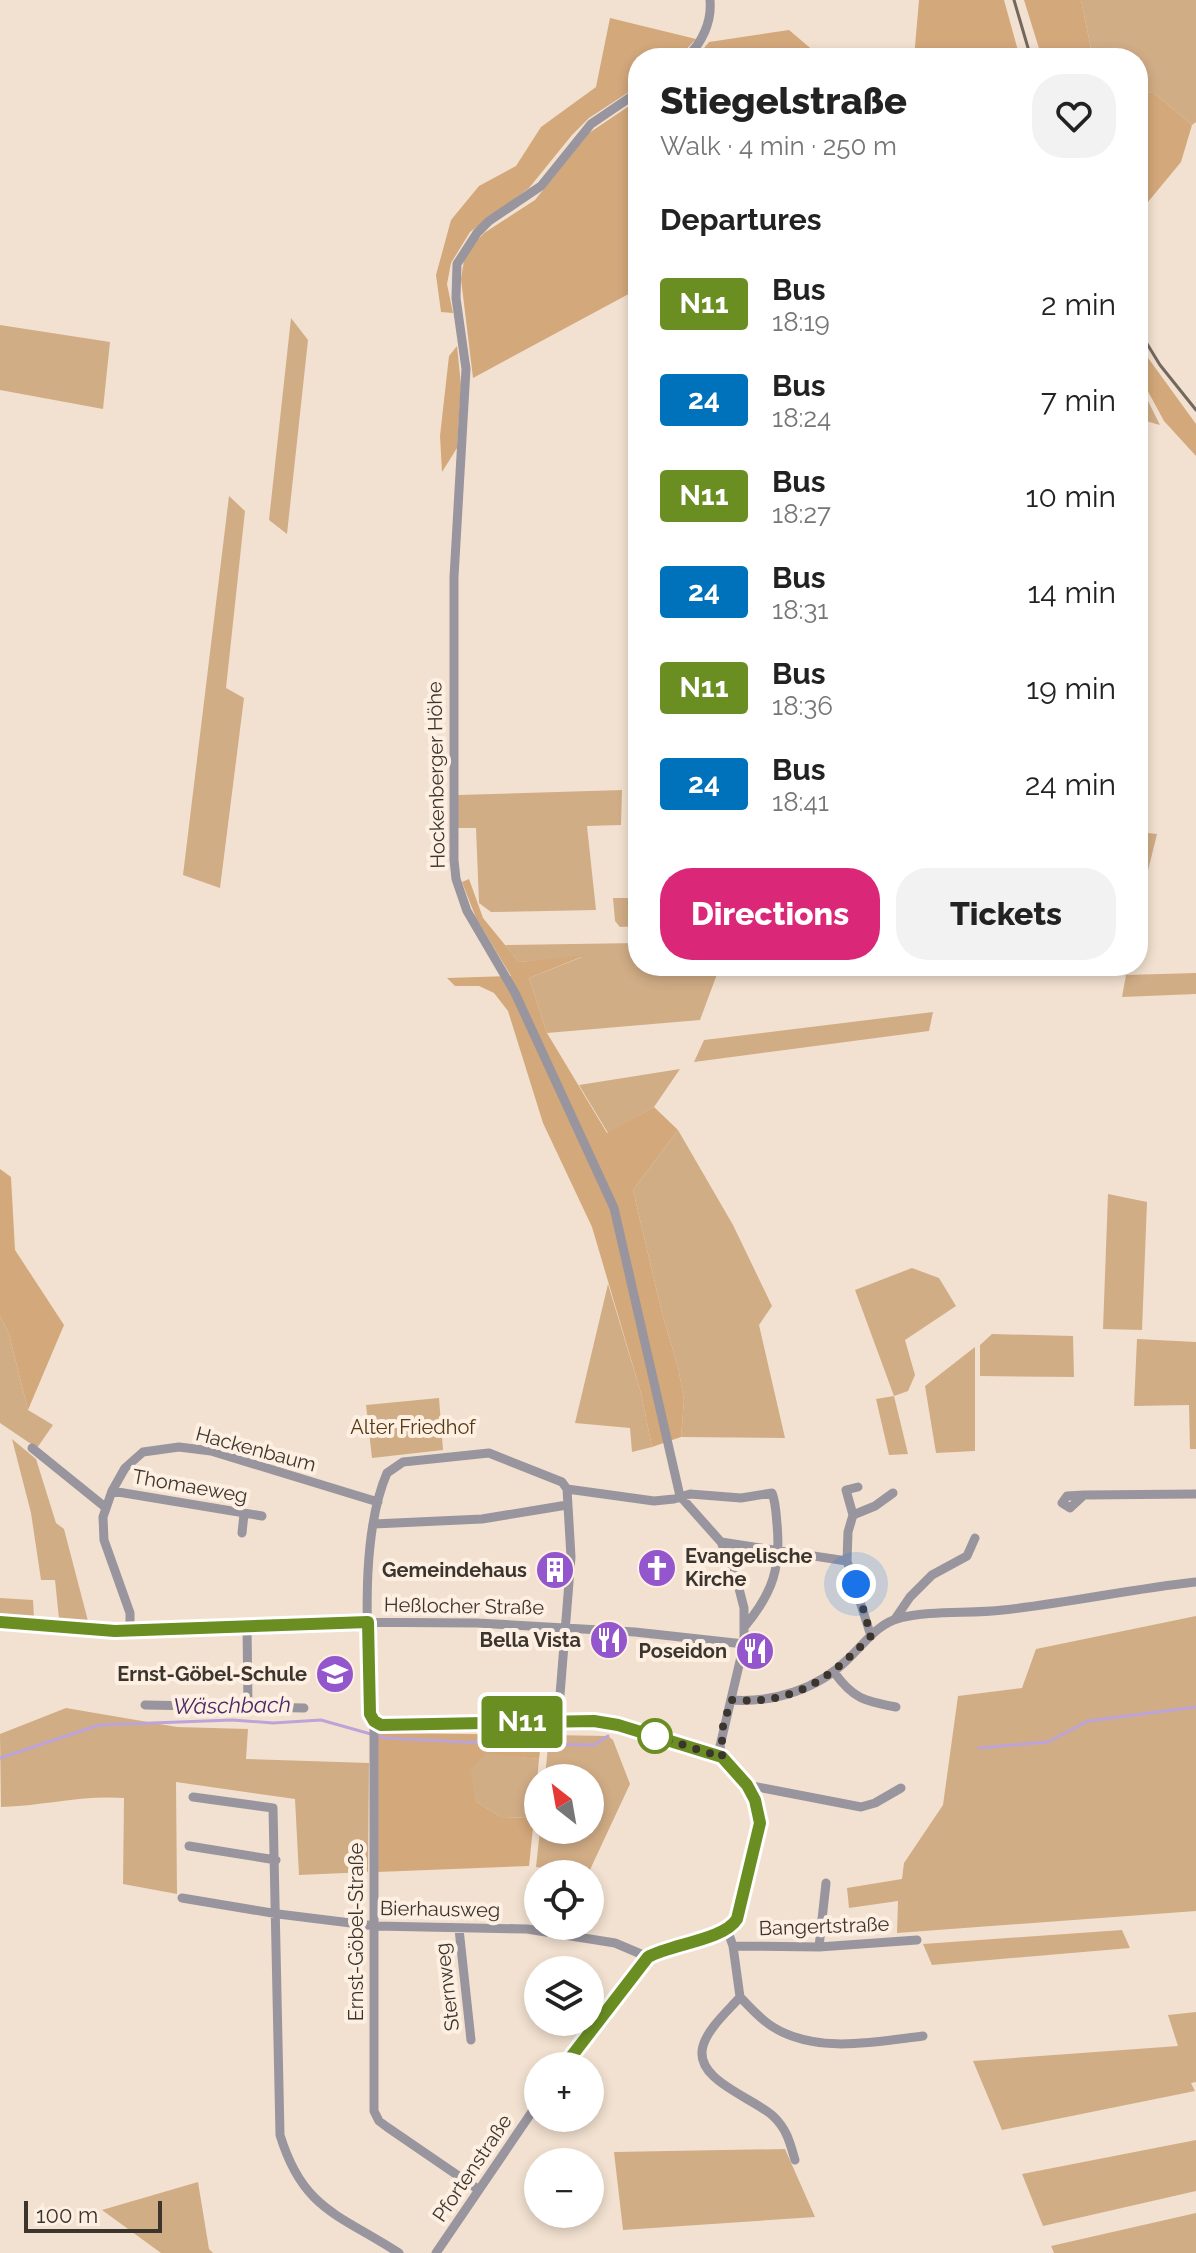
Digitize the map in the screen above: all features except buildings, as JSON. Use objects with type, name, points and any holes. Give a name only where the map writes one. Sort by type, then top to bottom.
[{"type":"street","points":[[695,48],[707,27],[710,0]]},
{"type":"street","name":"Hockenberger Höhe","points":[[628,99],[591,124],[541,186],[489,221],[477,233],[457,264],[456,298],[466,380],[454,577],[454,860],[456,879],[467,911],[515,993],[614,1208],[680,1496]]},
{"type":"street","name":"Hackenbaum","points":[[130,1630],[130,1613],[104,1540],[105,1507],[125,1468],[136,1456],[179,1447],[221,1454],[378,1502]]},
{"type":"street","points":[[32,1448],[105,1507]]},
{"type":"street","name":"Ernst-Göbel-Straße","points":[[479,2190],[387,2127],[376,2117],[373,2102],[374,1724],[370,1714],[368,1622],[374,1524],[387,1473],[397,1465],[480,1453],[496,1455],[562,1482],[567,1489]]},
{"type":"street","points":[[858,1487],[846,1490],[853,1515],[848,1532],[847,1561],[871,1636]]},
{"type":"street","points":[[558,1720],[571,1557],[567,1489],[664,1501],[690,1494],[741,1498],[772,1493],[780,1551],[774,1577],[758,1610],[746,1625]]},
{"type":"street","name":"Thomaeweg","points":[[112,1491],[262,1516]]},
{"type":"street","points":[[853,1515],[875,1506],[893,1493]]},
{"type":"street","points":[[1084,1495],[1196,1494]]},
{"type":"street","points":[[680,1496],[721,1542],[736,1577],[746,1625],[722,1730],[722,1757]]},
{"type":"street","points":[[374,1524],[482,1519],[567,1505]]},
{"type":"street","points":[[242,1533],[244,1514]]},
{"type":"street","points":[[731,1700],[783,1696],[834,1672],[871,1636],[895,1619],[910,1597],[932,1575],[967,1556],[975,1538]]},
{"type":"street","points":[[721,1542],[847,1561]]},
{"type":"street","points":[[895,1619],[1011,1609],[1196,1582]]},
{"type":"street","name":"Heßlocher Straße","points":[[0,1622],[130,1630],[368,1622],[566,1627],[744,1644]]},
{"type":"street","points":[[247,1625],[248,1707]]},
{"type":"street","points":[[834,1672],[843,1685],[863,1700],[896,1707]]},
{"type":"street","points":[[145,1705],[304,1708]]},
{"type":"street","points":[[374,1724],[558,1720],[618,1725],[722,1757],[747,1785],[755,1800],[760,1823],[737,1919],[727,1929],[660,1950],[648,1957],[575,2052]]},
{"type":"street","points":[[747,1785],[861,1807],[901,1788]]},
{"type":"street","points":[[193,1797],[273,1808],[278,1914],[278,2115],[286,2154],[300,2182],[320,2204],[399,2253]]},
{"type":"street","points":[[189,1846],[276,1860]]},
{"type":"street","points":[[819,1947],[826,1883]]},
{"type":"street","name":"Bierhausweg","points":[[182,1898],[375,1926],[527,1929],[615,1943],[648,1957]]},
{"type":"street","name":"Sternweg","points":[[459,1929],[471,2040]]},
{"type":"street","points":[[727,1929],[733,1946],[740,1997],[769,2025],[799,2038],[827,2044],[923,2036]]},
{"type":"street","name":"Bangertstraße","points":[[733,1946],[819,1947],[917,1940]]},
{"type":"street","points":[[740,1997],[710,2032],[702,2048],[705,2064],[715,2079],[772,2115],[787,2133],[795,2160]]},
{"type":"street","name":"Pfortenstraße","points":[[436,2253],[524,2124]]},
{"type":"green space","points":[[1081,0],[1196,0],[1196,122],[1192,125],[1153,92],[1148,93],[1148,48],[1091,48]]},
{"type":"green space","points":[[291,318],[308,340],[287,534],[269,520]]},
{"type":"green space","points":[[0,325],[110,342],[103,409],[0,390]]},
{"type":"green space","points":[[1148,401],[1160,425],[1148,422]]},
{"type":"green space","points":[[229,496],[245,511],[226,688],[244,698],[220,888],[183,875]]},
{"type":"green space","points":[[622,790],[621,825],[587,826],[596,910],[491,912],[479,903],[476,828],[457,828],[458,795]]},
{"type":"green space","points":[[1148,833],[1157,834],[1148,871]]},
{"type":"green space","points":[[613,898],[628,898],[628,927],[620,927],[615,921]]},
{"type":"green space","points":[[628,943],[628,976],[716,976],[700,1020],[547,1033],[529,978],[582,957],[519,962],[505,945]]},
{"type":"green space","points":[[1196,973],[1196,994],[1122,997],[1126,976]]},
{"type":"green space","points":[[933,1012],[929,1031],[694,1062],[704,1040]]},
{"type":"green space","points":[[680,1069],[654,1107],[608,1133],[579,1085]]},
{"type":"green space","points":[[678,1130],[733,1225],[772,1306],[759,1325],[785,1438],[681,1437],[684,1400],[678,1367],[633,1190]]},
{"type":"green space","points":[[1108,1194],[1147,1202],[1142,1330],[1103,1329]]},
{"type":"green space","points":[[912,1268],[939,1278],[956,1306],[905,1340],[915,1375],[908,1391],[894,1396],[855,1290]]},
{"type":"green space","points":[[608,1284],[641,1393],[652,1447],[632,1452],[630,1428],[575,1423]]},
{"type":"green space","points":[[0,1316],[9,1334],[28,1410],[53,1425],[37,1448],[0,1423]]},
{"type":"green space","points":[[992,1334],[1073,1336],[1074,1377],[980,1376],[980,1345]]},
{"type":"green space","points":[[1137,1339],[1196,1342],[1196,1449],[1190,1449],[1189,1405],[1134,1406]]},
{"type":"green space","points":[[975,1347],[975,1451],[936,1453],[925,1386]]},
{"type":"green space","points":[[894,1396],[908,1454],[889,1455],[876,1399]]},
{"type":"green space","name":"Alter Friedhof","points":[[439,1398],[443,1450],[372,1458],[366,1405]]},
{"type":"green space","points":[[12,1439],[36,1459],[56,1523],[64,1529],[88,1621],[59,1619],[55,1580],[41,1580],[31,1513]]},
{"type":"green space","points":[[0,1598],[33,1600],[34,1618],[0,1617]]},
{"type":"green space","points":[[1196,1616],[1196,1911],[897,1933],[898,1901],[849,1908],[847,1888],[902,1879],[904,1863],[943,1805],[958,1696],[1022,1688],[1036,1649]]},
{"type":"green space","points":[[66,1708],[177,1727],[248,1729],[246,1759],[369,1763],[368,1872],[299,1875],[295,1799],[176,1782],[177,1894],[123,1884],[124,1798],[1,1807],[0,1734]]},
{"type":"green space","points":[[549,1735],[608,1736],[613,1740],[630,1784],[604,1840],[604,1764],[546,1764]]},
{"type":"green space","points":[[486,1753],[539,1759],[539,1764],[524,1764],[524,1818],[501,1817],[477,1802],[469,1771]]},
{"type":"green space","points":[[538,1844],[602,1844],[595,1860],[537,1860]]},
{"type":"green space","points":[[1122,1930],[1130,1948],[932,1965],[923,1944]]},
{"type":"green space","points":[[1196,2012],[1196,2082],[1191,2083],[1195,2091],[1002,2130],[973,2061],[1178,2046],[1168,2015]]},
{"type":"green space","points":[[1196,2140],[1196,2191],[1043,2226],[1022,2174]]},
{"type":"green space","points":[[785,2149],[815,2217],[623,2230],[614,2152]]},
{"type":"green space","points":[[198,2182],[209,2249],[213,2253],[161,2253],[102,2210]]},
{"type":"green space","points":[[1196,2213],[1196,2253],[1054,2253],[1051,2246]]},
{"type":"shaded area","points":[[919,0],[1004,0],[1017,48],[915,48]]},
{"type":"shaded area","points":[[1024,0],[1081,0],[1091,48],[1039,48]]},
{"type":"shaded area","points":[[610,18],[696,39],[687,48],[628,48],[628,93],[589,118],[529,188],[470,232],[451,263],[447,284],[453,313],[441,312],[436,275],[451,220],[479,186],[516,166],[541,127],[596,87]]},
{"type":"shaded area","points":[[789,30],[810,48],[704,48],[709,42]]},
{"type":"shaded area","points":[[1153,92],[1192,125],[1181,162],[1148,202],[1148,93]]},
{"type":"shaded area","points":[[628,107],[628,294],[473,378],[461,279],[464,260],[484,233],[535,200],[589,133]]},
{"type":"shaded area","points":[[457,346],[461,385],[457,448],[442,472],[440,436],[449,356]]},
{"type":"shaded area","points":[[1148,358],[1196,424],[1196,456],[1164,421],[1148,391]]},
{"type":"shaded area","points":[[469,879],[483,918],[519,962],[586,955],[529,978],[547,1033],[607,1133],[654,1107],[678,1130],[633,1190],[678,1367],[684,1400],[681,1437],[652,1447],[641,1393],[592,1227],[543,1123],[508,1011],[494,993],[479,986],[455,986],[447,978],[511,976],[476,918],[462,882]]},
{"type":"shaded area","points":[[0,1169],[11,1177],[15,1250],[64,1325],[28,1410],[9,1334],[0,1316]]},
{"type":"shaded area","points":[[378,1733],[542,1735],[539,1759],[486,1754],[470,1771],[477,1802],[501,1817],[524,1818],[524,1844],[531,1844],[530,1860],[524,1860],[524,1866],[377,1872]]},
{"type":"waterway","name":"Wäschbach","points":[[979,1748],[1048,1742],[1088,1721],[1196,1707]]},
{"type":"waterway","name":"Wäschbach","points":[[0,1758],[99,1725],[232,1720],[273,1723],[321,1720],[385,1738],[485,1743],[594,1745],[608,1736]]},
{"type":"railway","points":[[1014,0],[1028,48]]},
{"type":"railway","points":[[1148,345],[1196,410]]},
{"type":"bus line","name":"N11","points":[[0,1622],[115,1631],[368,1622],[370,1714],[381,1725],[594,1721],[618,1725],[722,1757],[747,1785],[755,1800],[760,1823],[756,1850],[737,1919],[727,1929],[660,1950],[648,1957],[574,2052]]},
{"type":"place","name":"Evangelische Kirche","points":[[657,1568]]},
{"type":"place","name":"Gemeindehaus","points":[[555,1570]]},
{"type":"place","name":"Bella Vista","points":[[609,1640]]},
{"type":"place","name":"Poseidon","points":[[755,1651]]},
{"type":"place","name":"Ernst-Göbel-Schule","points":[[335,1674]]},
{"type":"route","points":[[655,1736],[722,1757],[722,1730],[731,1700],[748,1701],[799,1691],[834,1672],[871,1636],[856,1584]]}]
